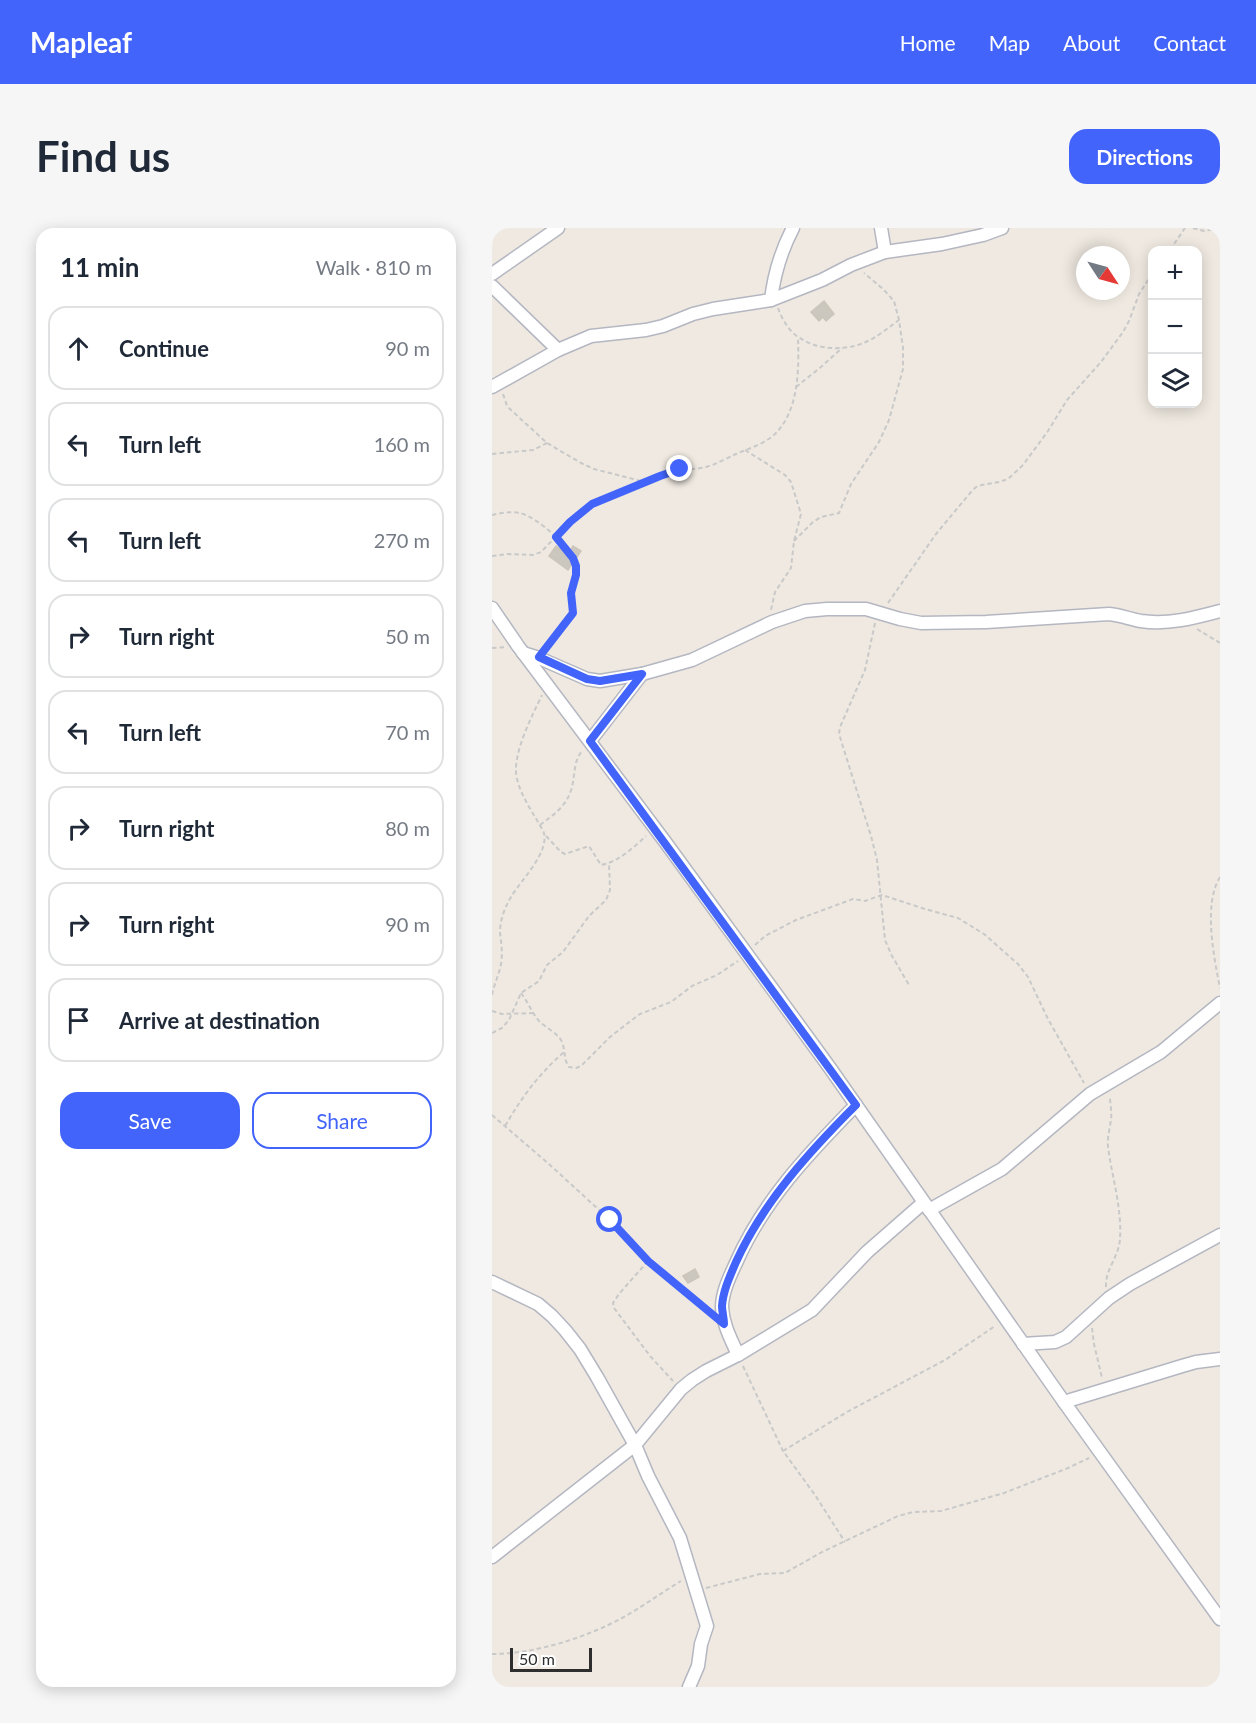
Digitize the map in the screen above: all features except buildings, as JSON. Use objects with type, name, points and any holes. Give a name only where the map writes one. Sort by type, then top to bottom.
[{"type":"street","points":[[492,274],[558,228]]},
{"type":"street","points":[[773,299],[774,277],[783,248],[793,228]]},
{"type":"street","points":[[881,228],[885,252]]},
{"type":"street","points":[[493,386],[558,350],[591,336],[646,330],[713,309],[773,299],[885,252],[942,244],[983,235],[1002,228]]},
{"type":"street","points":[[492,286],[558,350]]},
{"type":"street","points":[[492,608],[856,1105],[1005,1319],[1220,1619]]},
{"type":"street","points":[[523,652],[587,679],[600,681],[642,674],[692,660],[772,622],[805,611],[866,609],[900,620],[921,623],[986,622],[1109,614],[1153,622],[1183,620],[1220,611]]},
{"type":"street","points":[[591,742],[642,674]]},
{"type":"street","points":[[492,1557],[635,1445],[681,1389],[706,1371],[738,1355],[812,1310],[888,1232],[926,1207],[1002,1168],[1090,1094],[1161,1052],[1220,1003]]},
{"type":"street","points":[[738,1355],[724,1324],[722,1305],[727,1281],[739,1255],[775,1195],[798,1166],[856,1105]]},
{"type":"street","points":[[1023,1344],[1049,1343],[1066,1337],[1109,1298],[1130,1284],[1220,1235]]},
{"type":"street","points":[[492,1282],[538,1304],[565,1330],[580,1349],[635,1445],[648,1476],[680,1538],[707,1626],[701,1644],[698,1666],[689,1687]]},
{"type":"street","points":[[1064,1402],[1196,1362],[1220,1359]]},
{"type":"path","points":[[1173,246],[1185,228]]},
{"type":"path","points":[[1193,228],[1204,231],[1219,228]]},
{"type":"path","points":[[794,541],[821,517],[839,513],[851,484],[884,431],[896,399],[903,369],[903,348],[894,301],[871,278],[851,265]]},
{"type":"path","points":[[773,299],[786,324],[798,338],[822,347],[857,346],[869,341],[899,320]]},
{"type":"path","points":[[492,556],[533,555],[541,552],[592,504],[680,469],[708,467],[765,441],[777,433],[785,421],[796,387],[799,366],[798,338]]},
{"type":"path","points":[[796,387],[842,348]]},
{"type":"path","points":[[493,386],[505,396],[507,406],[547,442],[594,469],[646,482]]},
{"type":"path","points":[[492,454],[533,450],[547,442]]},
{"type":"path","points":[[745,450],[785,474],[791,482],[801,514],[789,573],[772,600],[772,622]]},
{"type":"path","points":[[492,515],[520,513],[540,523],[556,537],[573,558],[576,566],[571,593],[573,613],[539,657]]},
{"type":"path","points":[[1183,620],[1220,643]]},
{"type":"path","points":[[547,685],[523,740],[517,760],[516,777],[545,836],[565,855],[589,846],[601,865],[609,863],[629,850],[654,828]]},
{"type":"path","points":[[540,825],[566,801],[572,787],[579,755],[591,742]]},
{"type":"path","points":[[492,995],[501,964],[500,933],[503,915],[512,896],[540,854],[545,836]]},
{"type":"path","points":[[492,1033],[502,1028],[512,1014],[521,993],[539,981],[547,965],[563,952],[589,916],[606,900],[610,890],[609,863]]},
{"type":"path","points":[[1220,877],[1214,886],[1211,903],[1214,957],[1220,988]]},
{"type":"path","points":[[521,993],[541,1023],[561,1040],[569,1067],[576,1068],[640,1014],[670,1002],[692,986],[728,969],[765,936],[780,927],[853,899],[864,901],[882,895],[958,918],[984,934],[1018,964],[1028,977],[1048,1019],[1090,1094]]},
{"type":"path","points":[[492,1011],[502,1014],[534,1013]]},
{"type":"path","points":[[505,1126],[529,1088],[564,1052]]},
{"type":"path","points":[[1108,1084],[1112,1116],[1108,1144],[1120,1214],[1119,1248],[1106,1279],[1109,1298]]},
{"type":"path","points":[[492,1115],[610,1220],[648,1261],[724,1324]]},
{"type":"path","points":[[648,1261],[619,1293],[613,1303],[614,1308],[650,1356],[681,1389]]},
{"type":"path","points":[[1090,1316],[1104,1389]]},
{"type":"path","points":[[783,1451],[848,1412],[945,1360],[1005,1319]]},
{"type":"path","points":[[738,1355],[783,1451],[845,1542]]},
{"type":"path","points":[[696,1590],[752,1575],[785,1572],[898,1515],[941,1511],[1026,1486],[1083,1462],[1099,1451]]},
{"type":"path","points":[[492,1654],[514,1653],[559,1644],[594,1631],[620,1619],[692,1575]]},
{"type":"route","points":[[610,1220],[648,1261],[724,1324],[722,1305],[727,1281],[757,1223],[798,1166],[856,1105],[590,741],[642,674],[600,681],[587,679],[539,657],[573,613],[571,593],[576,566],[567,549],[556,537],[592,504],[680,469]]}]
